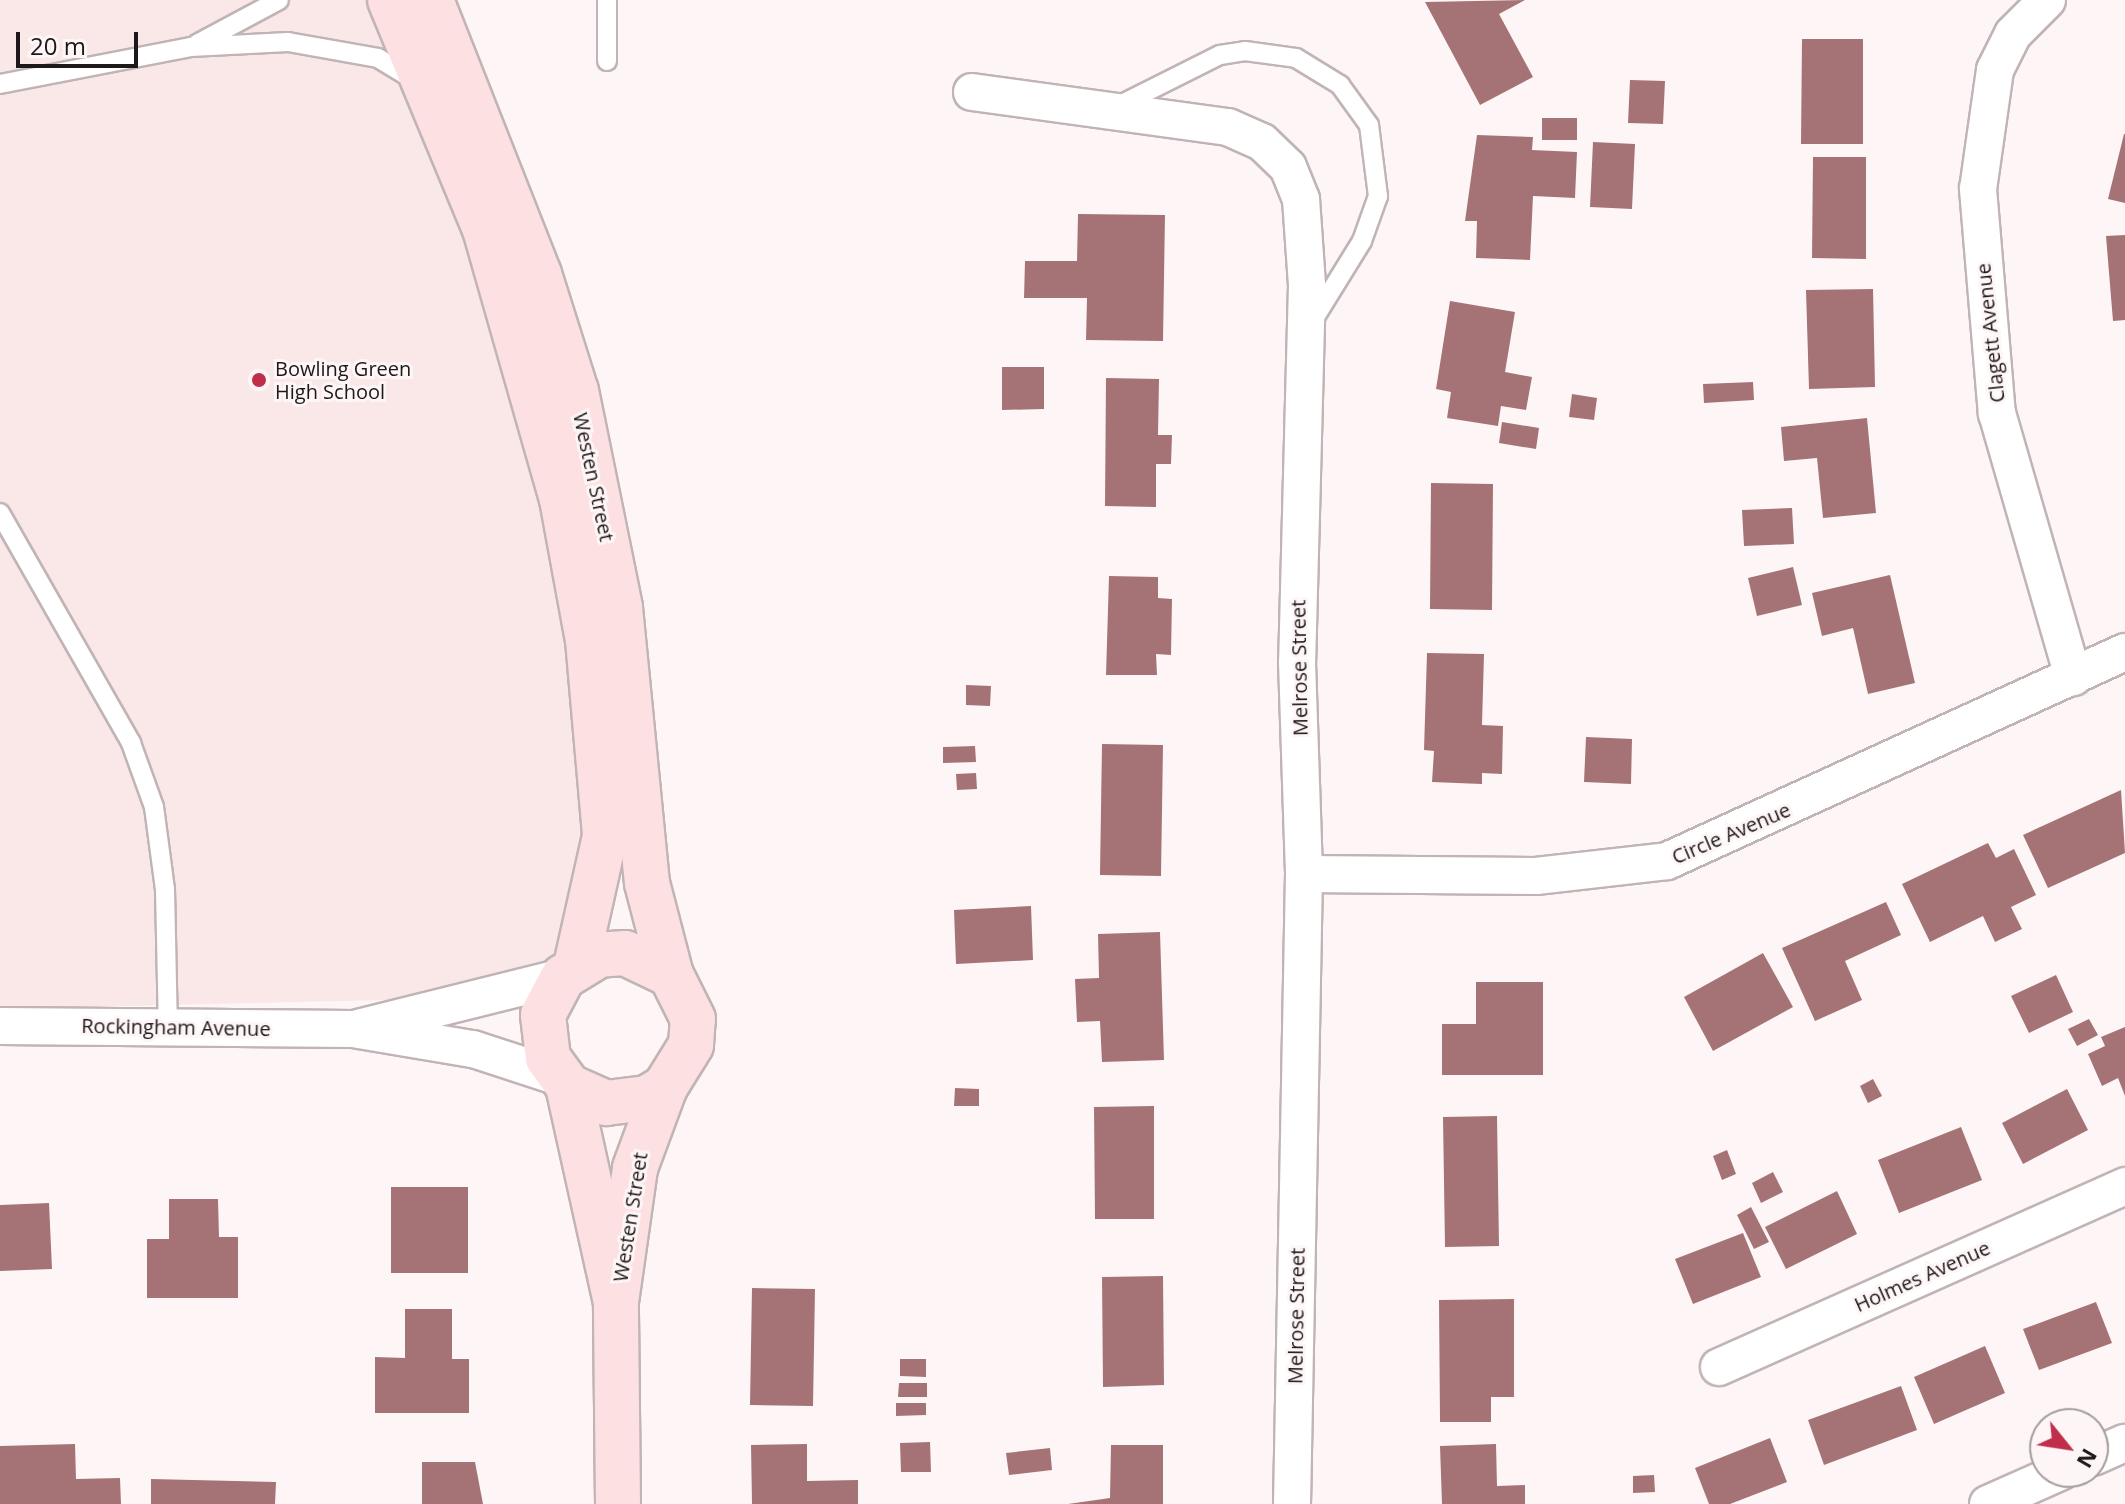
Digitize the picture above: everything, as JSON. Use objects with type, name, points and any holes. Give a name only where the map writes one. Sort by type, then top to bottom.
[{"type":"street","name":"Westen Street","points":[[390,0],[431,90],[526,355],[588,640],[605,836],[569,971]]},
{"type":"street","name":"Westen Street","points":[[431,0],[535,261],[576,391],[620,608],[647,883],[671,975]]},
{"type":"street","name":"Clagett Avenue","points":[[2047,0],[2013,34],[1995,70],[1978,189],[1997,413],[2073,677]]},
{"type":"street","name":"Melrose Street","points":[[972,92],[1228,127],[1262,142],[1288,167],[1306,240],[1297,662],[1304,874],[1292,1504]]},
{"type":"street","name":"Circle Avenue","points":[[1304,874],[1536,876],[1667,861],[2125,652]]},
{"type":"street","points":[[625,953],[671,975],[685,995],[692,1032],[682,1068],[665,1087],[616,1104],[563,1081],[548,1058],[543,1015],[569,971],[625,953]]},
{"type":"street","name":"Rockingham Avenue","points":[[353,1029],[569,971]]},
{"type":"street","name":"Rockingham Avenue","points":[[0,1026],[353,1029],[473,1049],[563,1081]]},
{"type":"street","name":"Westen Street","points":[[563,1081],[616,1302]]},
{"type":"street","name":"Westen Street","points":[[618,1504],[616,1302],[635,1168],[665,1087]]},
{"type":"street","name":"Holmes Avenue","points":[[1719,1367],[2125,1186]]},
{"type":"street","points":[[2006,1500],[2029,1488]]},
{"type":"lane","points":[[191,47],[279,0]]},
{"type":"lane","points":[[607,0],[607,61]]},
{"type":"lane","points":[[0,84],[191,47],[332,45],[378,58],[431,90]]},
{"type":"lane","points":[[1109,110],[1220,55],[1245,51],[1296,58],[1357,104],[1377,148],[1378,196],[1362,241],[1303,338]]},
{"type":"lane","points":[[0,513],[131,743],[154,807],[165,889],[168,1027]]},
{"type":"shaded area","name":"Bowling Green High School","points":[[0,0],[369,0],[415,87],[559,519],[591,898],[546,975],[429,999],[0,1009]]},
{"type":"building","points":[[1525,0],[1499,14],[1533,77],[1480,105],[1425,2]]},
{"type":"building","points":[[1802,39],[1863,39],[1863,144],[1801,144]]},
{"type":"building","points":[[1630,80],[1665,81],[1663,124],[1628,123]]},
{"type":"building","points":[[1542,118],[1577,118],[1577,140],[1542,140]]},
{"type":"building","points":[[2125,134],[2125,203],[2108,199]]},
{"type":"building","points":[[1477,135],[1533,137],[1532,150],[1577,152],[1575,198],[1533,196],[1530,260],[1476,258],[1477,221],[1465,221]]},
{"type":"building","points":[[1593,142],[1635,144],[1632,209],[1590,207]]},
{"type":"building","points":[[1813,157],[1866,157],[1866,259],[1812,258]]},
{"type":"building","points":[[1078,214],[1165,215],[1163,341],[1086,340],[1087,298],[1024,298],[1025,261],[1077,261]]},
{"type":"building","points":[[2125,235],[2125,320],[2113,321],[2106,236]]},
{"type":"building","points":[[1873,289],[1875,387],[1809,389],[1806,290]]},
{"type":"building","points":[[1450,301],[1515,312],[1505,372],[1532,377],[1526,410],[1501,406],[1498,426],[1447,418],[1451,392],[1436,389]]},
{"type":"building","points":[[1002,367],[1044,367],[1044,409],[1002,410]]},
{"type":"building","points":[[1106,378],[1159,379],[1158,435],[1172,435],[1171,464],[1156,464],[1156,507],[1105,506]]},
{"type":"building","points":[[1753,382],[1754,400],[1704,403],[1703,384]]},
{"type":"building","points":[[1572,394],[1597,398],[1594,420],[1569,417]]},
{"type":"building","points":[[1867,418],[1876,513],[1823,518],[1817,458],[1784,461],[1781,427]]},
{"type":"building","points":[[1502,422],[1539,428],[1536,449],[1499,443]]},
{"type":"building","points":[[1431,483],[1493,484],[1492,610],[1430,609]]},
{"type":"building","points":[[1792,508],[1794,544],[1744,546],[1742,510]]},
{"type":"building","points":[[1793,567],[1802,605],[1757,616],[1748,578]]},
{"type":"building","points":[[1890,575],[1915,683],[1868,694],[1853,628],[1822,636],[1812,593]]},
{"type":"building","points":[[1109,576],[1158,577],[1158,598],[1172,599],[1171,655],[1156,654],[1157,675],[1106,675]]},
{"type":"building","points":[[1427,653],[1484,654],[1482,725],[1503,726],[1502,774],[1482,773],[1482,784],[1432,782],[1434,751],[1424,750]]},
{"type":"building","points":[[966,685],[991,686],[990,706],[966,705]]},
{"type":"building","points":[[1586,737],[1632,739],[1631,784],[1584,782]]},
{"type":"building","points":[[1102,744],[1163,745],[1161,876],[1100,875]]},
{"type":"building","points":[[975,746],[976,762],[943,763],[943,747]]},
{"type":"building","points":[[976,773],[977,789],[957,790],[956,774]]},
{"type":"building","points":[[2121,790],[2125,853],[2048,888],[2023,835]]},
{"type":"building","points":[[1988,843],[1996,858],[2014,849],[2036,895],[2011,907],[2022,929],[1995,942],[1983,916],[1930,942],[1902,884]]},
{"type":"building","points":[[1886,902],[1901,935],[1845,961],[1862,1000],[1815,1021],[1782,948]]},
{"type":"building","points":[[1031,906],[1033,960],[956,964],[954,910]]},
{"type":"building","points":[[1160,932],[1164,1060],[1102,1062],[1100,1021],[1077,1022],[1075,979],[1099,978],[1098,934]]},
{"type":"building","points":[[1763,953],[1793,1007],[1713,1051],[1684,997]]},
{"type":"building","points":[[2056,975],[2073,1012],[2029,1033],[2011,996]]},
{"type":"building","points":[[1476,982],[1543,982],[1543,1075],[1442,1075],[1442,1024],[1476,1024]]},
{"type":"building","points":[[2089,1019],[2098,1035],[2077,1046],[2068,1029]]},
{"type":"building","points":[[2125,1027],[2125,1096],[2118,1078],[2102,1086],[2088,1054],[2105,1046],[2101,1037]]},
{"type":"building","points":[[1873,1079],[1882,1096],[1868,1103],[1860,1086]]},
{"type":"building","points":[[955,1088],[979,1089],[979,1106],[954,1106]]},
{"type":"building","points":[[2067,1089],[2088,1130],[2023,1164],[2002,1123]]},
{"type":"building","points":[[1154,1106],[1154,1219],[1095,1219],[1094,1107]]},
{"type":"building","points":[[1497,1116],[1499,1246],[1445,1247],[1443,1117]]},
{"type":"building","points":[[1961,1127],[1982,1180],[1899,1213],[1878,1160]]},
{"type":"building","points":[[1727,1150],[1736,1174],[1722,1180],[1713,1156]]},
{"type":"building","points":[[1773,1172],[1783,1192],[1761,1203],[1752,1183]]},
{"type":"building","points":[[391,1187],[468,1187],[468,1273],[391,1273]]},
{"type":"building","points":[[1837,1191],[1857,1234],[1786,1269],[1765,1227]]},
{"type":"building","points":[[169,1199],[218,1199],[219,1237],[238,1237],[238,1298],[147,1298],[147,1239],[169,1239]]},
{"type":"building","points":[[49,1203],[52,1269],[0,1271],[0,1205]]},
{"type":"building","points":[[1751,1207],[1769,1242],[1754,1249],[1737,1215]]},
{"type":"building","points":[[1743,1233],[1761,1277],[1693,1304],[1675,1259]]},
{"type":"building","points":[[1163,1276],[1164,1385],[1103,1387],[1102,1277]]},
{"type":"building","points":[[752,1288],[815,1289],[813,1406],[750,1405]]},
{"type":"building","points":[[1514,1299],[1514,1397],[1491,1397],[1491,1422],[1440,1422],[1439,1300]]},
{"type":"building","points":[[2096,1302],[2112,1343],[2039,1370],[2023,1329]]},
{"type":"building","points":[[405,1309],[452,1309],[452,1359],[469,1359],[469,1413],[375,1413],[375,1357],[405,1358]]},
{"type":"building","points":[[1985,1346],[2005,1393],[1934,1424],[1914,1377]]},
{"type":"building","points":[[900,1359],[926,1359],[926,1377],[900,1376]]},
{"type":"building","points":[[899,1383],[927,1383],[927,1397],[898,1397]]},
{"type":"building","points":[[1901,1386],[1917,1430],[1824,1465],[1808,1420]]},
{"type":"building","points":[[896,1403],[926,1403],[926,1415],[896,1416]]},
{"type":"building","points":[[1770,1438],[1787,1482],[1730,1504],[1709,1504],[1695,1468]]},
{"type":"building","points":[[930,1442],[931,1472],[901,1472],[900,1443]]},
{"type":"building","points":[[75,1444],[76,1479],[120,1478],[121,1504],[0,1504],[0,1446]]},
{"type":"building","points":[[807,1444],[807,1481],[858,1480],[858,1504],[752,1504],[751,1445]]},
{"type":"building","points":[[1496,1444],[1497,1486],[1525,1485],[1525,1504],[1442,1504],[1440,1446]]},
{"type":"building","points":[[1111,1445],[1163,1445],[1163,1504],[1068,1504],[1110,1498]]},
{"type":"building","points":[[1050,1448],[1052,1470],[1009,1475],[1006,1453]]},
{"type":"building","points":[[422,1462],[475,1462],[483,1504],[422,1504]]},
{"type":"building","points":[[1654,1475],[1655,1492],[1633,1493],[1633,1476]]},
{"type":"building","points":[[151,1479],[276,1482],[275,1504],[151,1504]]},
{"type":"place","name":"Bowling Green High School","points":[[259,380]]}]
